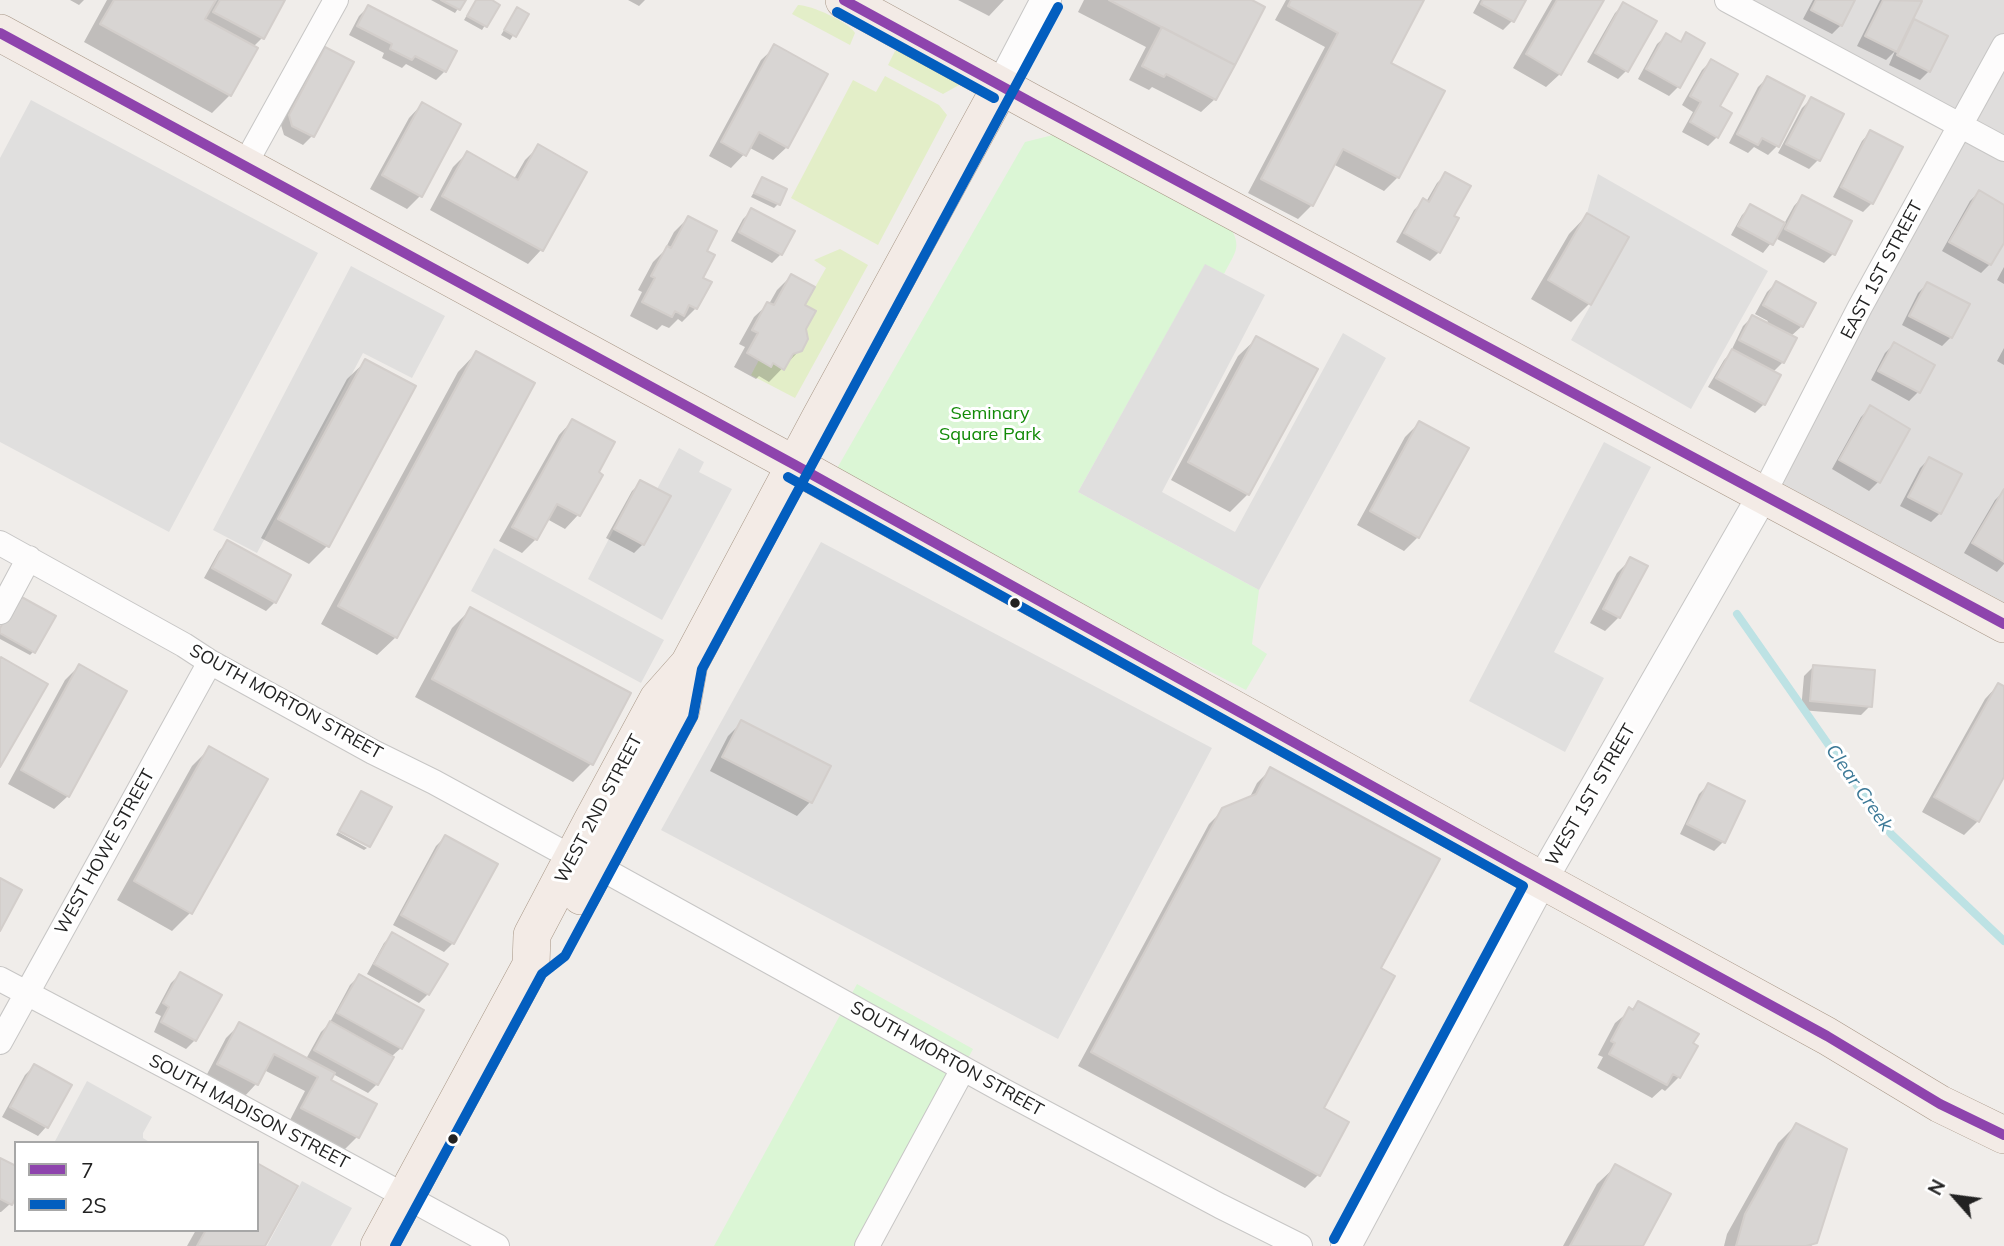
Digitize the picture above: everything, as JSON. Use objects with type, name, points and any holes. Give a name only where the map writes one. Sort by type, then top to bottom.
[{"type":"main road","points":[[844,0],[2004,624]]},
{"type":"main road","points":[[0,33],[794,466],[1818,1031],[1940,1104],[2004,1135]]},
{"type":"main road","name":"WEST 2ND STREET","points":[[379,1246],[531,965],[553,949],[585,862],[622,794],[681,710],[689,664],[1001,86]]},
{"type":"street","points":[[244,166],[336,0]]},
{"type":"street","points":[[1001,86],[1046,0]]},
{"type":"street","points":[[1727,0],[2004,149]]},
{"type":"street","name":"EAST 1ST STREET","points":[[1763,495],[1860,307],[2004,47]]},
{"type":"street","name":"WEST 1ST STREET","points":[[1346,1246],[1542,880],[1763,495]]},
{"type":"street","name":"SOUTH MORTON STREET","points":[[0,543],[373,752],[585,862],[963,1069],[1300,1246]]},
{"type":"street","points":[[0,612],[29,558]]},
{"type":"street","name":"WEST HOWE STREET","points":[[0,1042],[210,663]]},
{"type":"street","name":"SOUTH MADISON STREET","points":[[0,979],[497,1246]]},
{"type":"street","points":[[867,1246],[963,1069]]},
{"type":"shaded area","points":[[1715,0],[2004,0],[2004,617],[1766,490],[1955,136]]},
{"type":"shaded area","points":[[31,100],[318,253],[169,532],[0,442],[0,158]]},
{"type":"shaded area","points":[[1598,174],[1768,271],[1691,409],[1571,340],[1629,237],[1587,213]]},
{"type":"shaded area","points":[[1205,264],[1265,295],[1162,492],[1235,532],[1343,333],[1386,358],[1259,590],[1078,492]]},
{"type":"shaded area","points":[[351,266],[445,316],[412,378],[363,353],[257,553],[213,530]]},
{"type":"shaded area","points":[[1604,442],[1651,467],[1554,652],[1604,678],[1565,752],[1469,701]]},
{"type":"shaded area","points":[[679,448],[704,462],[699,472],[732,489],[662,620],[588,579],[614,529],[645,544],[670,496],[657,489]]},
{"type":"shaded area","points":[[821,542],[1212,748],[1058,1039],[661,830]]},
{"type":"shaded area","points":[[494,548],[664,640],[641,683],[471,591]]},
{"type":"shaded area","points":[[87,1081],[152,1117],[143,1133],[143,1138],[148,1141],[55,1141]]},
{"type":"shaded area","points":[[302,1181],[352,1208],[331,1246],[267,1246]]},
{"type":"green space","points":[[798,5],[820,11],[845,24],[855,33],[850,45],[792,14]]},
{"type":"green space","points":[[899,49],[963,79],[959,85],[943,94],[888,65],[895,51]]},
{"type":"green space","points":[[885,76],[939,105],[947,115],[878,245],[791,198],[853,80],[876,92]]},
{"type":"green space","name":"Seminary Square Park","points":[[1057,134],[1228,225],[1236,239],[1236,250],[1224,274],[1205,265],[1078,492],[1259,590],[1252,644],[1267,654],[1246,690],[832,477],[1025,142]]},
{"type":"green space","points":[[840,249],[868,265],[795,398],[751,375],[759,360],[784,369],[793,354],[802,351],[808,339],[806,329],[816,311],[805,305],[826,268],[814,260]]},
{"type":"green space","points":[[857,984],[973,1049],[867,1246],[714,1246]]},
{"type":"building","points":[[114,0],[216,0],[205,19],[258,48],[231,96],[100,24]]},
{"type":"building","points":[[220,0],[285,0],[264,39],[213,12]]},
{"type":"building","points":[[441,0],[466,0],[460,10]]},
{"type":"building","points":[[476,0],[492,0],[500,5],[487,27],[467,16]]},
{"type":"building","points":[[1109,0],[1252,0],[1265,7],[1235,65]]},
{"type":"building","points":[[1291,0],[1424,0],[1391,63],[1445,91],[1399,178],[1343,149],[1313,206],[1261,179],[1338,33],[1288,6]]},
{"type":"building","points":[[1483,0],[1526,0],[1514,22],[1481,4]]},
{"type":"building","points":[[1557,0],[1604,0],[1561,75],[1526,54]]},
{"type":"building","points":[[1816,0],[1855,0],[1842,26],[1811,10]]},
{"type":"building","points":[[1883,0],[1922,1],[1897,52],[1865,36]]},
{"type":"building","points":[[1623,2],[1657,21],[1628,72],[1595,53]]},
{"type":"building","points":[[368,5],[457,51],[446,72],[415,56],[412,60],[390,49],[392,44],[357,26]]},
{"type":"building","points":[[517,7],[529,14],[516,37],[504,30]]},
{"type":"building","points":[[1914,19],[1948,36],[1930,72],[1897,55]]},
{"type":"building","points":[[1162,27],[1235,65],[1216,100],[1166,74],[1164,77],[1142,66]]},
{"type":"building","points":[[1686,32],[1705,43],[1680,88],[1646,69],[1666,33],[1681,42]]},
{"type":"building","points":[[774,44],[828,74],[788,148],[759,132],[746,156],[721,142]]},
{"type":"building","points":[[325,47],[354,62],[314,137],[292,126],[289,115]]},
{"type":"building","points":[[1711,59],[1738,74],[1720,106],[1732,113],[1718,138],[1690,122],[1701,102],[1690,96]]},
{"type":"building","points":[[1767,76],[1805,96],[1779,147],[1762,138],[1758,145],[1737,134]]},
{"type":"building","points":[[1811,97],[1844,114],[1820,161],[1786,144]]},
{"type":"building","points":[[422,102],[461,124],[422,197],[382,175]]},
{"type":"building","points":[[1870,130],[1903,147],[1873,204],[1841,187]]},
{"type":"building","points":[[538,144],[587,172],[543,251],[442,196],[467,151],[518,180]]},
{"type":"building","points":[[1445,172],[1471,186],[1454,216],[1459,218],[1440,253],[1404,233],[1423,198],[1429,202]]},
{"type":"building","points":[[762,177],[787,189],[780,205],[754,193]]},
{"type":"building","points":[[1979,190],[2004,205],[2004,243],[1991,265],[1949,242]]},
{"type":"building","points":[[1802,195],[1852,221],[1835,255],[1785,229]]},
{"type":"building","points":[[1750,204],[1785,223],[1773,245],[1738,226]]},
{"type":"building","points":[[751,208],[795,231],[782,255],[739,232]]},
{"type":"building","points":[[1587,213],[1629,237],[1591,305],[1548,280]]},
{"type":"building","points":[[688,216],[717,231],[707,251],[715,255],[703,278],[712,282],[697,309],[689,305],[684,316],[675,311],[672,317],[642,302],[655,278],[651,276],[667,246],[671,248]]},
{"type":"building","points":[[791,274],[815,287],[805,305],[816,311],[806,329],[808,339],[802,351],[793,354],[784,370],[773,363],[771,367],[747,353],[758,333],[752,330],[767,302],[774,305]]},
{"type":"building","points":[[1776,281],[1816,303],[1803,327],[1763,305]]},
{"type":"building","points":[[1927,282],[1970,304],[1952,338],[1909,316]]},
{"type":"building","points":[[1752,315],[1797,338],[1784,363],[1739,340]]},
{"type":"building","points":[[1256,336],[1318,369],[1249,495],[1188,462]]},
{"type":"building","points":[[1894,342],[1935,365],[1920,393],[1878,371]]},
{"type":"building","points":[[1732,349],[1781,375],[1765,405],[1716,378]]},
{"type":"building","points":[[476,351],[535,383],[397,638],[338,606]]},
{"type":"building","points":[[365,359],[416,386],[329,547],[278,519]]},
{"type":"building","points":[[1870,405],[1910,429],[1880,483],[1839,460]]},
{"type":"building","points":[[572,419],[615,442],[599,472],[603,475],[580,516],[557,504],[537,540],[512,527]]},
{"type":"building","points":[[1419,421],[1469,448],[1419,538],[1370,511]]},
{"type":"building","points":[[1929,457],[1962,474],[1941,514],[1908,497]]},
{"type":"building","points":[[640,480],[671,496],[644,545],[614,529]]},
{"type":"building","points":[[2004,489],[2004,562],[1972,543]]},
{"type":"building","points":[[227,540],[291,575],[276,603],[212,568]]},
{"type":"building","points":[[1630,557],[1648,566],[1620,618],[1603,609]]},
{"type":"building","points":[[18,595],[56,616],[35,653],[0,633],[0,628]]},
{"type":"building","points":[[470,607],[631,693],[593,765],[432,679]]},
{"type":"building","points":[[1,657],[48,684],[0,767],[0,659]]},
{"type":"building","points":[[79,664],[127,691],[69,797],[21,770]]},
{"type":"building","points":[[1813,665],[1875,670],[1872,707],[1810,701]]},
{"type":"building","points":[[1998,683],[2004,686],[2004,777],[1979,822],[1934,797]]},
{"type":"building","points":[[741,720],[831,766],[812,803],[722,757]]},
{"type":"building","points":[[209,746],[268,779],[192,914],[134,881]]},
{"type":"building","points":[[1270,767],[1440,859],[1381,968],[1395,976],[1324,1108],[1349,1122],[1320,1176],[1091,1052],[1222,808],[1256,794]]},
{"type":"building","points":[[1708,783],[1745,801],[1725,843],[1687,824]]},
{"type":"building","points":[[361,791],[392,807],[370,847],[339,831]]},
{"type":"building","points":[[445,835],[498,864],[454,944],[401,915]]},
{"type":"building","points":[[0,878],[22,890],[0,931]]},
{"type":"building","points":[[392,932],[448,964],[429,995],[374,964]]},
{"type":"building","points":[[180,972],[222,995],[196,1041],[161,1022],[169,1007],[163,1003]]},
{"type":"building","points":[[359,974],[424,1010],[402,1049],[337,1013]]},
{"type":"building","points":[[1638,1001],[1699,1034],[1693,1043],[1698,1046],[1680,1078],[1673,1074],[1667,1085],[1609,1054],[1615,1043],[1611,1041],[1629,1007],[1633,1010]]},
{"type":"building","points":[[330,1021],[394,1057],[378,1085],[314,1050]]},
{"type":"building","points":[[239,1022],[335,1073],[331,1080],[377,1104],[359,1138],[301,1108],[318,1077],[274,1054],[258,1085],[217,1064]]},
{"type":"building","points":[[34,1064],[72,1085],[48,1128],[10,1107]]},
{"type":"building","points":[[1796,1123],[1847,1149],[1817,1243],[1806,1246],[1736,1246],[1745,1214]]},
{"type":"building","points":[[0,1158],[14,1165],[14,1201],[12,1205],[0,1199]]},
{"type":"building","points":[[259,1164],[298,1186],[265,1246],[197,1246],[205,1232],[259,1232]]},
{"type":"building","points":[[1615,1164],[1671,1194],[1643,1246],[1570,1246]]},
{"type":"waterway","name":"Clear Creek","points":[[1737,614],[1891,834],[2004,941]]},
{"type":"transit line","name":"7","points":[[844,0],[2004,624]]},
{"type":"transit line","name":"2S","points":[[395,1246],[542,974],[565,956],[693,717],[702,669],[1058,7]]},
{"type":"transit line","name":"2S","points":[[837,12],[994,98]]},
{"type":"transit line","name":"7","points":[[0,33],[795,465],[1827,1036],[1940,1104],[2004,1135]]},
{"type":"transit line","name":"2S","points":[[788,477],[1523,886],[1334,1239]]}]
